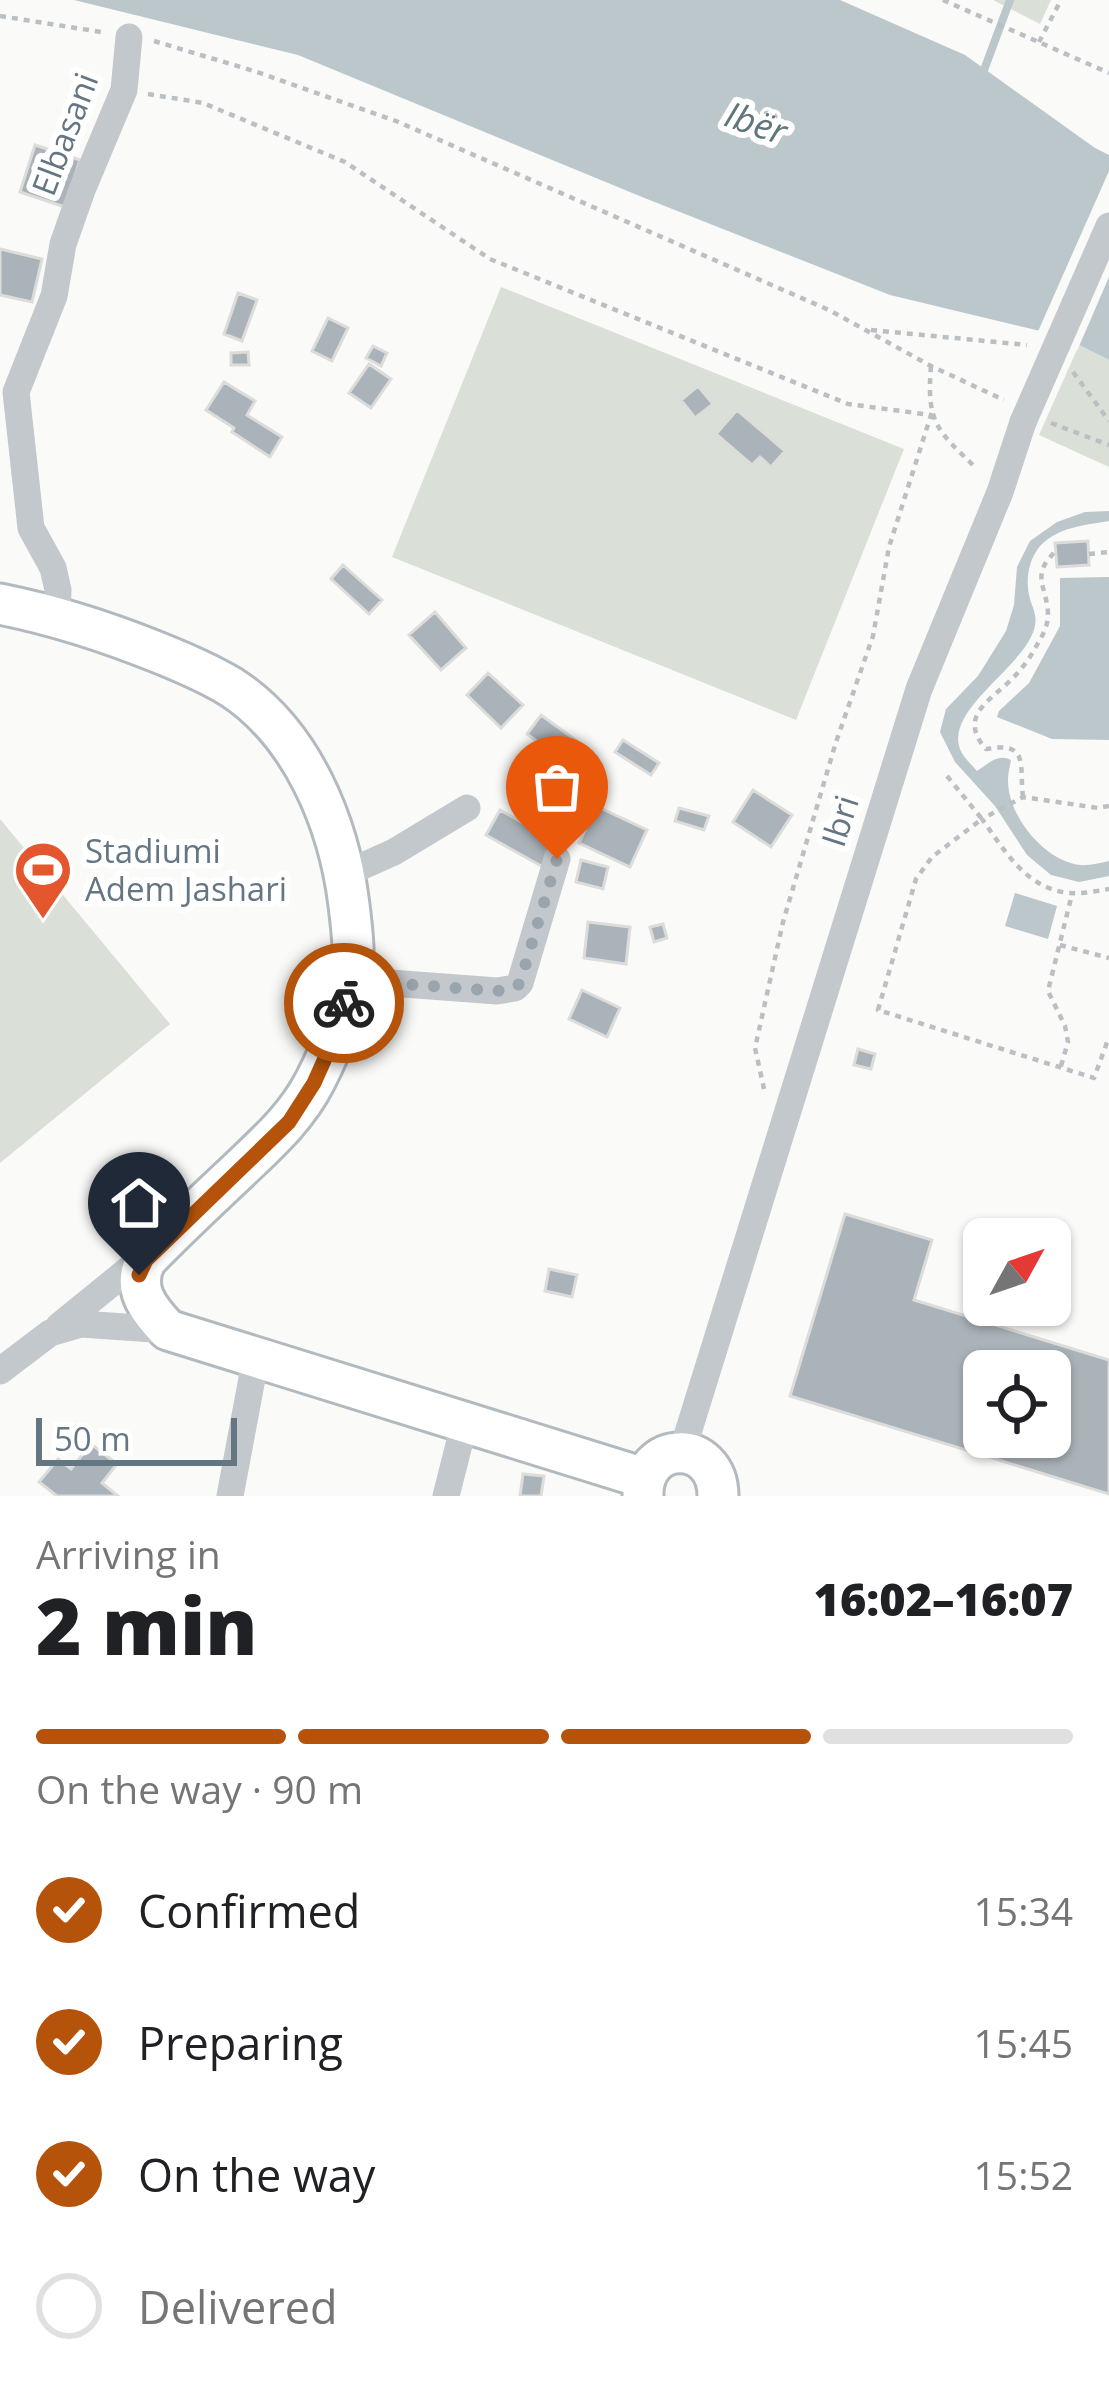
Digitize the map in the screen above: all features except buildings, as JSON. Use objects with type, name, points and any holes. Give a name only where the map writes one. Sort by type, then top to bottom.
[{"type":"street","name":"Elbasani","points":[[57,615],[53,568],[31,528],[8,386],[54,296],[75,208],[124,90],[128,37]]},
{"type":"street","name":"Ibri","points":[[682,1453],[919,689],[1000,491],[1025,415],[1109,226]]},
{"type":"street","points":[[0,604],[57,615],[183,663],[230,687],[263,713],[295,754],[326,808],[345,874],[353,954],[335,1036],[314,1083],[289,1122],[146,1260],[139,1275],[146,1306],[168,1330]]},
{"type":"street","points":[[345,874],[394,852],[467,808]]},
{"type":"street","points":[[350,980],[497,991],[515,988],[557,859]]},
{"type":"street","points":[[0,1370],[167,1238]]},
{"type":"street","points":[[50,1333],[81,1324],[168,1330],[465,1421],[643,1487],[650,1467],[659,1459],[694,1455],[712,1470],[718,1496]]},
{"type":"street","points":[[230,1496],[256,1357]]},
{"type":"street","points":[[446,1496],[465,1421]]},
{"type":"path","points":[[943,0],[1109,73]]},
{"type":"path","points":[[967,10],[971,0]]},
{"type":"path","points":[[1040,42],[1060,0]]},
{"type":"path","points":[[0,16],[161,42],[396,121],[829,310],[1025,415],[1109,445]]},
{"type":"path","points":[[124,90],[203,103],[345,162],[490,259],[784,379],[848,404],[931,415],[952,445],[1000,491]]},
{"type":"path","points":[[865,330],[1031,346]]},
{"type":"path","points":[[764,1088],[755,1048],[783,922],[873,636],[890,547],[931,415],[931,366]]},
{"type":"path","points":[[1070,368],[1109,421]]},
{"type":"path","points":[[1023,797],[1022,757],[1004,746],[986,749],[976,738],[974,723],[982,706],[1014,678],[1044,633],[1048,617],[1040,578],[1055,552]]},
{"type":"path","points":[[1089,554],[1109,552]]},
{"type":"path","points":[[947,776],[1020,871],[1048,888],[1072,894],[1109,889]]},
{"type":"path","points":[[1109,806],[1023,797],[982,819],[932,857],[916,879],[878,1010],[1094,1078],[1109,1036]]},
{"type":"path","points":[[1061,1068],[1068,1042],[1048,991],[1072,894]]},
{"type":"path","points":[[1060,945],[1109,958]]},
{"type":"shaded area","points":[[993,0],[1051,0],[1040,24]]},
{"type":"shaded area","points":[[501,287],[904,449],[796,720],[392,557]]},
{"type":"shaded area","points":[[1079,345],[1109,360],[1109,467],[1039,435]]},
{"type":"shaded area","name":"Stadiumi Adem Jashari","points":[[0,819],[170,1024],[0,1163]]},
{"type":"water","name":"Ibër","points":[[74,0],[840,0],[965,55],[1109,155],[1109,360],[1061,336],[890,295],[298,55]]},
{"type":"water","points":[[1109,511],[1109,521],[1063,531],[1040,546],[1028,578],[1035,619],[1029,641],[975,703],[959,734],[961,752],[977,771],[997,759],[1011,760],[1009,793],[1021,821],[1041,846],[1080,865],[1109,861],[1109,876],[1079,882],[1051,875],[1027,855],[995,806],[955,762],[940,732],[946,709],[978,676],[1006,631],[1017,567],[1030,541],[1057,522],[1085,512]]},
{"type":"water","points":[[1109,577],[1109,740],[1052,739],[997,717],[1029,683],[1060,626],[1060,578]]},
{"type":"water","points":[[1015,893],[1057,906],[1048,939],[1005,926]]},
{"type":"pier","points":[[1109,171],[1109,277],[1077,351],[1036,336]]},
{"type":"waterway","points":[[984,70],[1010,0]]},
{"type":"way so far","points":[[344,1003],[350,980],[497,991],[515,988],[557,859]]},
{"type":"place","name":"Stadiumi Adem Jashari","points":[[43,921]]},
{"type":"route","points":[[139,1275],[146,1260],[289,1122],[314,1083],[344,1003]]}]
